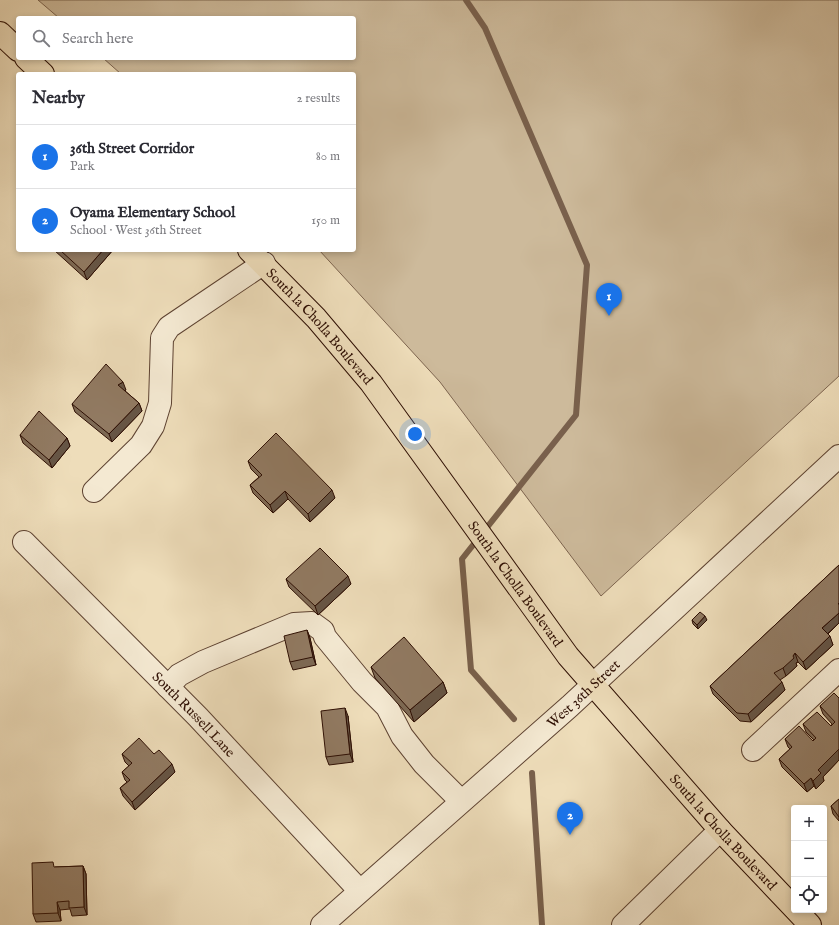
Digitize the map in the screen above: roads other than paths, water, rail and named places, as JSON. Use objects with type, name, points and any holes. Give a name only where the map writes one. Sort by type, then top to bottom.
[{"type":"main road","points":[[0,33],[16,48]]},
{"type":"main road","points":[[28,60],[41,72]]},
{"type":"main road","name":"South la Cholla Boulevard","points":[[257,257],[316,318],[371,383],[474,523],[568,656],[720,830],[791,905]]},
{"type":"main road","name":"South la Cholla Boulevard","points":[[799,913],[810,925]]},
{"type":"street","points":[[94,491],[141,444],[154,426],[160,403],[162,338],[169,327],[257,257]]},
{"type":"street","name":"West 36th Street","points":[[322,925],[593,684],[839,456]]},
{"type":"street","name":"South Russell Lane","points":[[24,542],[168,687],[360,890]]},
{"type":"street","points":[[168,687],[178,676],[203,662],[294,624],[312,623],[323,631],[325,637],[362,682],[387,707],[402,736],[424,764],[461,801]]},
{"type":"street","points":[[753,750],[839,670]]},
{"type":"street","points":[[623,925],[720,830]]},
{"type":"waterway","points":[[466,0],[485,28],[587,265],[576,415],[462,559],[471,670],[514,719]]},
{"type":"waterway","points":[[532,773],[542,925]]},
{"type":"place","name":"36th Street Corridor","points":[[609,316]]},
{"type":"place","name":"Oyama Elementary School","points":[[570,835]]}]
